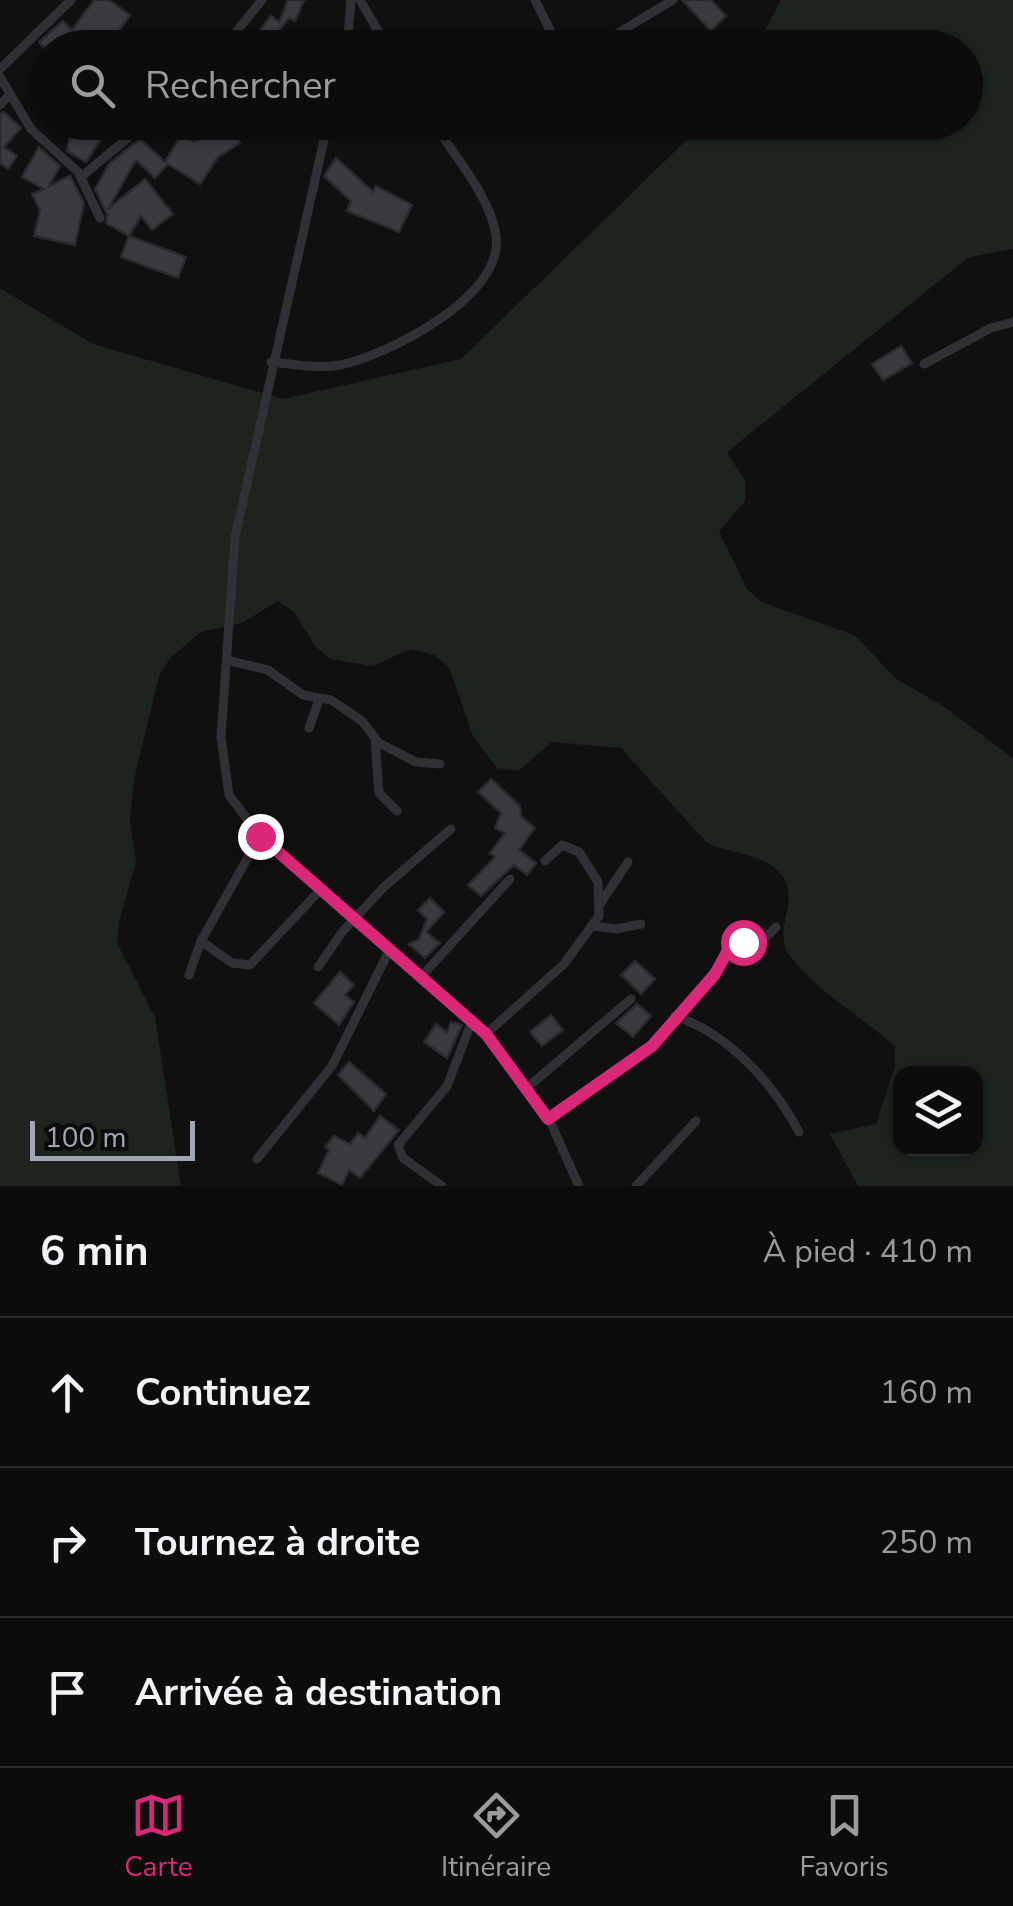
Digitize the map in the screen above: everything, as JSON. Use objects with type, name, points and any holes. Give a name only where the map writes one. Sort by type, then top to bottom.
[{"type":"street","points":[[40,30],[71,0]]},
{"type":"street","points":[[238,30],[262,0]]},
{"type":"street","points":[[348,30],[351,0]]},
{"type":"street","points":[[360,0],[378,30]]},
{"type":"street","points":[[535,0],[550,30]]},
{"type":"street","points":[[624,30],[673,0]]},
{"type":"street","points":[[0,69],[30,40]]},
{"type":"street","points":[[0,78],[30,128]]},
{"type":"street","points":[[0,105],[10,94]]},
{"type":"street","points":[[42,140],[81,177],[100,218]]},
{"type":"street","points":[[81,177],[125,140]]},
{"type":"street","points":[[324,140],[271,362],[235,537],[221,736],[229,795],[260,836],[486,1034],[548,1119],[579,1186]]},
{"type":"street","points":[[271,362],[340,365],[424,331],[465,299],[493,262],[497,238],[488,211],[444,140]]},
{"type":"street","points":[[924,364],[991,328],[1013,322]]},
{"type":"street","points":[[226,660],[268,670],[303,695],[331,700],[362,720],[374,739],[379,794],[396,811]]},
{"type":"street","points":[[309,728],[319,700]]},
{"type":"street","points":[[374,739],[416,762],[440,764]]},
{"type":"street","points":[[318,967],[354,919],[451,829]]},
{"type":"street","points":[[189,975],[201,941],[260,836]]},
{"type":"street","points":[[545,861],[562,845],[579,852],[598,882],[600,904]]},
{"type":"street","points":[[486,1034],[564,964],[592,926],[600,904],[628,862]]},
{"type":"street","points":[[420,978],[510,880]]},
{"type":"street","points":[[201,941],[232,963],[250,965],[322,888]]},
{"type":"street","points":[[592,926],[640,924]]},
{"type":"street","points":[[548,1119],[652,1046],[674,1016],[715,974],[727,952],[767,936],[776,927]]},
{"type":"street","points":[[257,1160],[332,1066],[389,951]]},
{"type":"street","points":[[528,1087],[631,999]]},
{"type":"street","points":[[674,1016],[724,1042],[768,1080],[799,1132]]},
{"type":"street","points":[[442,1186],[403,1158],[398,1145],[448,1086],[472,1022]]},
{"type":"street","points":[[636,1186],[696,1121]]},
{"type":"shaded area","points":[[781,0],[1013,0],[1013,249],[969,257],[727,452],[745,481],[745,501],[719,531],[747,589],[762,602],[856,636],[896,679],[942,705],[1013,758],[1013,1186],[858,1186],[830,1134],[876,1124],[893,1072],[893,1156],[983,1156],[983,1066],[895,1066],[895,1047],[813,982],[790,956],[783,936],[789,895],[775,868],[757,858],[706,842],[621,748],[552,742],[518,771],[497,768],[473,736],[449,667],[434,655],[411,649],[373,666],[330,659],[315,646],[294,612],[278,601],[242,623],[201,632],[170,658],[159,676],[134,780],[130,820],[136,862],[117,943],[155,1017],[181,1186],[0,1186],[0,288],[93,344],[283,399],[461,359],[686,140],[983,140],[983,30],[765,30]]},
{"type":"building","points":[[94,0],[109,0],[130,15],[120,30],[72,30]]},
{"type":"building","points":[[288,0],[304,0],[295,21],[289,18],[280,30],[260,30],[271,16],[279,22]]},
{"type":"building","points":[[682,0],[711,0],[726,16],[710,30]]},
{"type":"building","points":[[63,21],[72,30],[53,30]]},
{"type":"building","points":[[4,112],[21,128],[4,147],[17,156],[8,169],[0,163],[0,113]]},
{"type":"building","points":[[69,140],[100,140],[86,162],[67,151]]},
{"type":"building","points":[[139,140],[165,162],[178,140],[240,143],[218,157],[200,184],[168,164],[155,178],[136,160],[108,209],[145,179],[173,214],[152,230],[141,216],[129,236],[106,223],[107,214],[95,189],[109,164]]},
{"type":"building","points":[[39,147],[60,166],[49,186],[70,176],[84,203],[75,245],[34,236],[40,210],[32,194],[44,189],[22,177]]},
{"type":"building","points":[[336,158],[373,192],[376,186],[412,205],[399,232],[347,211],[351,201],[324,176]]},
{"type":"building","points":[[129,236],[186,257],[178,278],[121,257]]},
{"type":"building","points":[[901,346],[912,363],[883,380],[872,364]]},
{"type":"building","points":[[491,779],[520,806],[521,816],[535,828],[519,850],[536,863],[527,875],[514,865],[481,896],[468,885],[495,857],[490,853],[505,833],[495,828],[501,813],[478,792]]},
{"type":"building","points":[[430,898],[444,912],[426,932],[440,943],[425,958],[409,944],[419,939],[427,919],[418,910]]},
{"type":"building","points":[[635,961],[655,979],[641,994],[621,975]]},
{"type":"building","points":[[340,972],[354,985],[345,995],[354,1002],[339,1025],[314,1003]]},
{"type":"building","points":[[637,1004],[651,1016],[633,1037],[616,1023]]},
{"type":"building","points":[[551,1015],[563,1030],[542,1046],[530,1032]]},
{"type":"building","points":[[451,1022],[462,1025],[447,1058],[424,1042],[436,1024],[447,1032]]},
{"type":"building","points":[[349,1062],[386,1094],[374,1111],[338,1075]]},
{"type":"building","points":[[380,1116],[399,1130],[360,1178],[349,1170],[342,1185],[318,1173],[329,1150],[325,1147],[334,1136],[350,1144],[358,1133],[365,1138]]},
{"type":"route","points":[[260,836],[486,1034],[548,1119],[652,1046],[674,1016],[715,974],[727,952],[743,942]]}]
